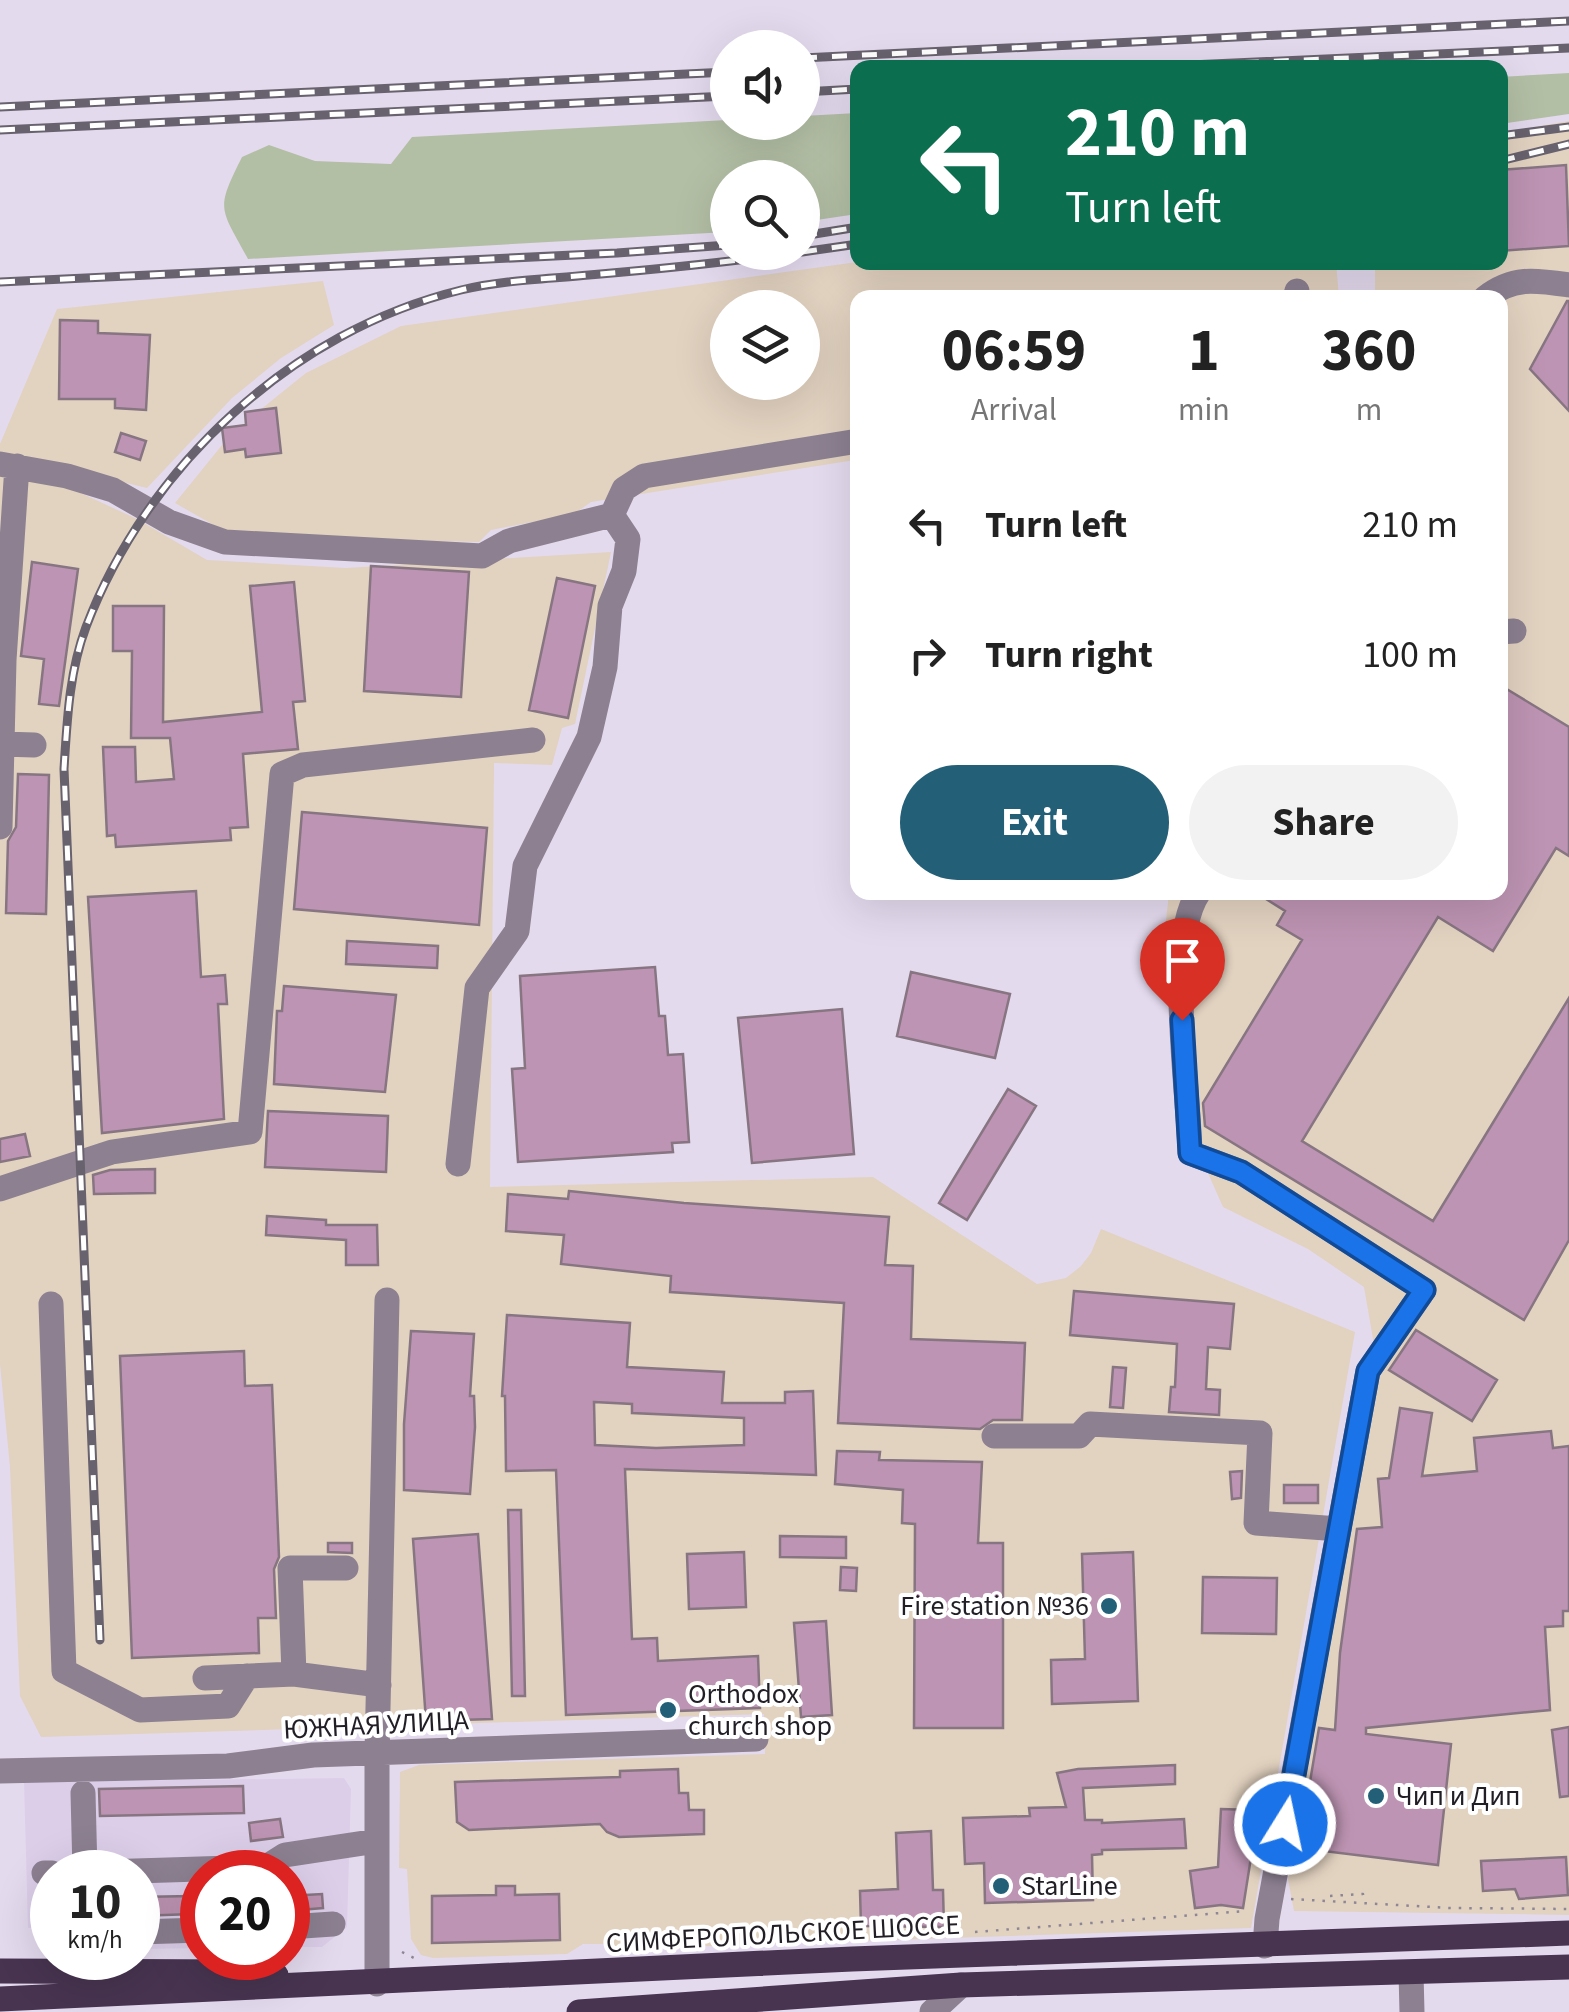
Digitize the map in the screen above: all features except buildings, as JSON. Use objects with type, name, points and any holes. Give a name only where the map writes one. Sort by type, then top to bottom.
[{"type":"main road","name":"СИМФЕРОПОЛЬСКОЕ ШОССЕ","points":[[0,2000],[852,1959],[1569,1933]]},
{"type":"main road","points":[[0,1972],[180,1967]]},
{"type":"main road","points":[[579,2012],[654,2010],[961,1986],[1569,1967]]},
{"type":"main road","points":[[310,1974],[371,1984]]},
{"type":"street","points":[[1498,290],[1510,282],[1534,279],[1569,284]]},
{"type":"street","points":[[612,515],[624,490],[644,476],[850,443]]},
{"type":"street","points":[[0,828],[9,465],[113,490],[169,522],[225,542],[482,556],[509,541],[612,515]]},
{"type":"street","points":[[458,1164],[477,988],[517,931],[524,866],[589,737],[604,667],[610,606],[624,570],[628,539],[612,515]]},
{"type":"street","points":[[0,1189],[112,1152],[250,1132],[282,774],[303,765],[533,740]]},
{"type":"street","points":[[2,744],[34,745]]},
{"type":"street","points":[[1194,900],[1179,980],[1190,1153],[1241,1172],[1424,1290],[1368,1371],[1265,1946]]},
{"type":"street","points":[[371,1984],[386,1300]]},
{"type":"street","points":[[51,1304],[64,1671],[140,1710],[228,1706],[247,1676]]},
{"type":"street","points":[[994,1436],[1079,1436],[1090,1424],[1260,1433],[1256,1522],[1339,1529]]},
{"type":"street","points":[[294,1674],[290,1568],[346,1568]]},
{"type":"street","points":[[204,1678],[294,1674],[379,1686]]},
{"type":"street","name":"ЮЖНАЯ УЛИЦА","points":[[0,1772],[228,1766],[314,1755],[756,1739]]},
{"type":"street","points":[[83,1792],[84,1850]]},
{"type":"street","points":[[310,1851],[377,1841]]},
{"type":"street","points":[[310,1926],[333,1924]]},
{"type":"street","points":[[1411,1973],[1412,2012]]},
{"type":"street","points":[[932,2012],[961,1986]]},
{"type":"path","points":[[1330,1896],[1364,1894],[1363,1903]]},
{"type":"path","points":[[959,1933],[1246,1911],[1271,1898],[1450,1908],[1569,1909]]},
{"type":"shaded area","points":[[1569,121],[1569,1915],[1294,1911],[1288,1879],[1377,1362],[1364,1287],[1308,1249],[1223,1207],[1185,1121],[1162,958],[1168,900],[1508,900],[1508,290],[1375,290],[1375,270],[1508,270],[1508,132]]},
{"type":"shaded area","points":[[850,263],[850,270],[1337,270],[1338,290],[850,290],[850,461],[591,502],[574,514],[491,530],[479,542],[233,536],[175,503],[231,434],[246,425],[245,412],[260,410],[306,373],[401,326]]},
{"type":"shaded area","points":[[323,281],[334,325],[281,358],[232,398],[147,488],[0,452],[57,309]]},
{"type":"shaded area","points":[[0,475],[72,489],[137,519],[207,560],[346,568],[611,552],[575,724],[562,728],[552,765],[494,763],[490,1187],[873,1177],[1037,1284],[1066,1278],[1081,1266],[1101,1229],[1355,1332],[1251,1928],[621,1949],[608,1944],[583,1944],[567,1954],[433,1958],[421,1955],[411,1939],[407,1869],[399,1868],[400,1772],[419,1765],[765,1754],[764,1714],[41,1737],[20,1696],[10,1467],[0,1364]]},
{"type":"shaded area","points":[[344,1778],[351,1789],[347,1927],[322,1947],[310,1947],[310,1850],[180,1850],[180,1948],[160,1949],[160,1850],[30,1850],[28,1928],[24,1782]]},
{"type":"green space","points":[[1569,73],[1569,114],[1508,123],[1508,77]]},
{"type":"green space","points":[[850,113],[850,215],[820,219],[820,160],[710,160],[710,233],[248,259],[224,209],[228,188],[242,157],[269,145],[315,161],[391,164],[412,137],[710,121],[710,140],[820,140],[820,115]]},
{"type":"railway","points":[[820,57],[1569,21]]},
{"type":"railway","points":[[1302,60],[1569,48]]},
{"type":"railway","points":[[0,107],[710,73]]},
{"type":"railway","points":[[820,91],[850,89]]},
{"type":"railway","points":[[0,130],[710,97]]},
{"type":"railway","points":[[1508,135],[1569,127]]},
{"type":"railway","points":[[1508,159],[1569,144]]},
{"type":"railway","points":[[820,233],[850,228]]},
{"type":"railway","points":[[820,249],[850,245]]},
{"type":"railway","points":[[0,282],[710,246]]},
{"type":"railway","points":[[100,1640],[64,769],[70,697],[86,627],[113,568],[147,512],[187,460],[233,414],[284,372],[340,337],[399,310],[461,290],[710,263]]},
{"type":"place","name":"Fire station №36","points":[[1109,1606]]},
{"type":"place","name":"Orthodox church shop","points":[[668,1710]]},
{"type":"place","name":"Чип и Дип","points":[[1376,1796]]},
{"type":"place","name":"StarLine","points":[[1001,1886]]},
{"type":"route","points":[[1182,1020],[1190,1153],[1241,1172],[1424,1290],[1368,1371],[1285,1824]]}]
